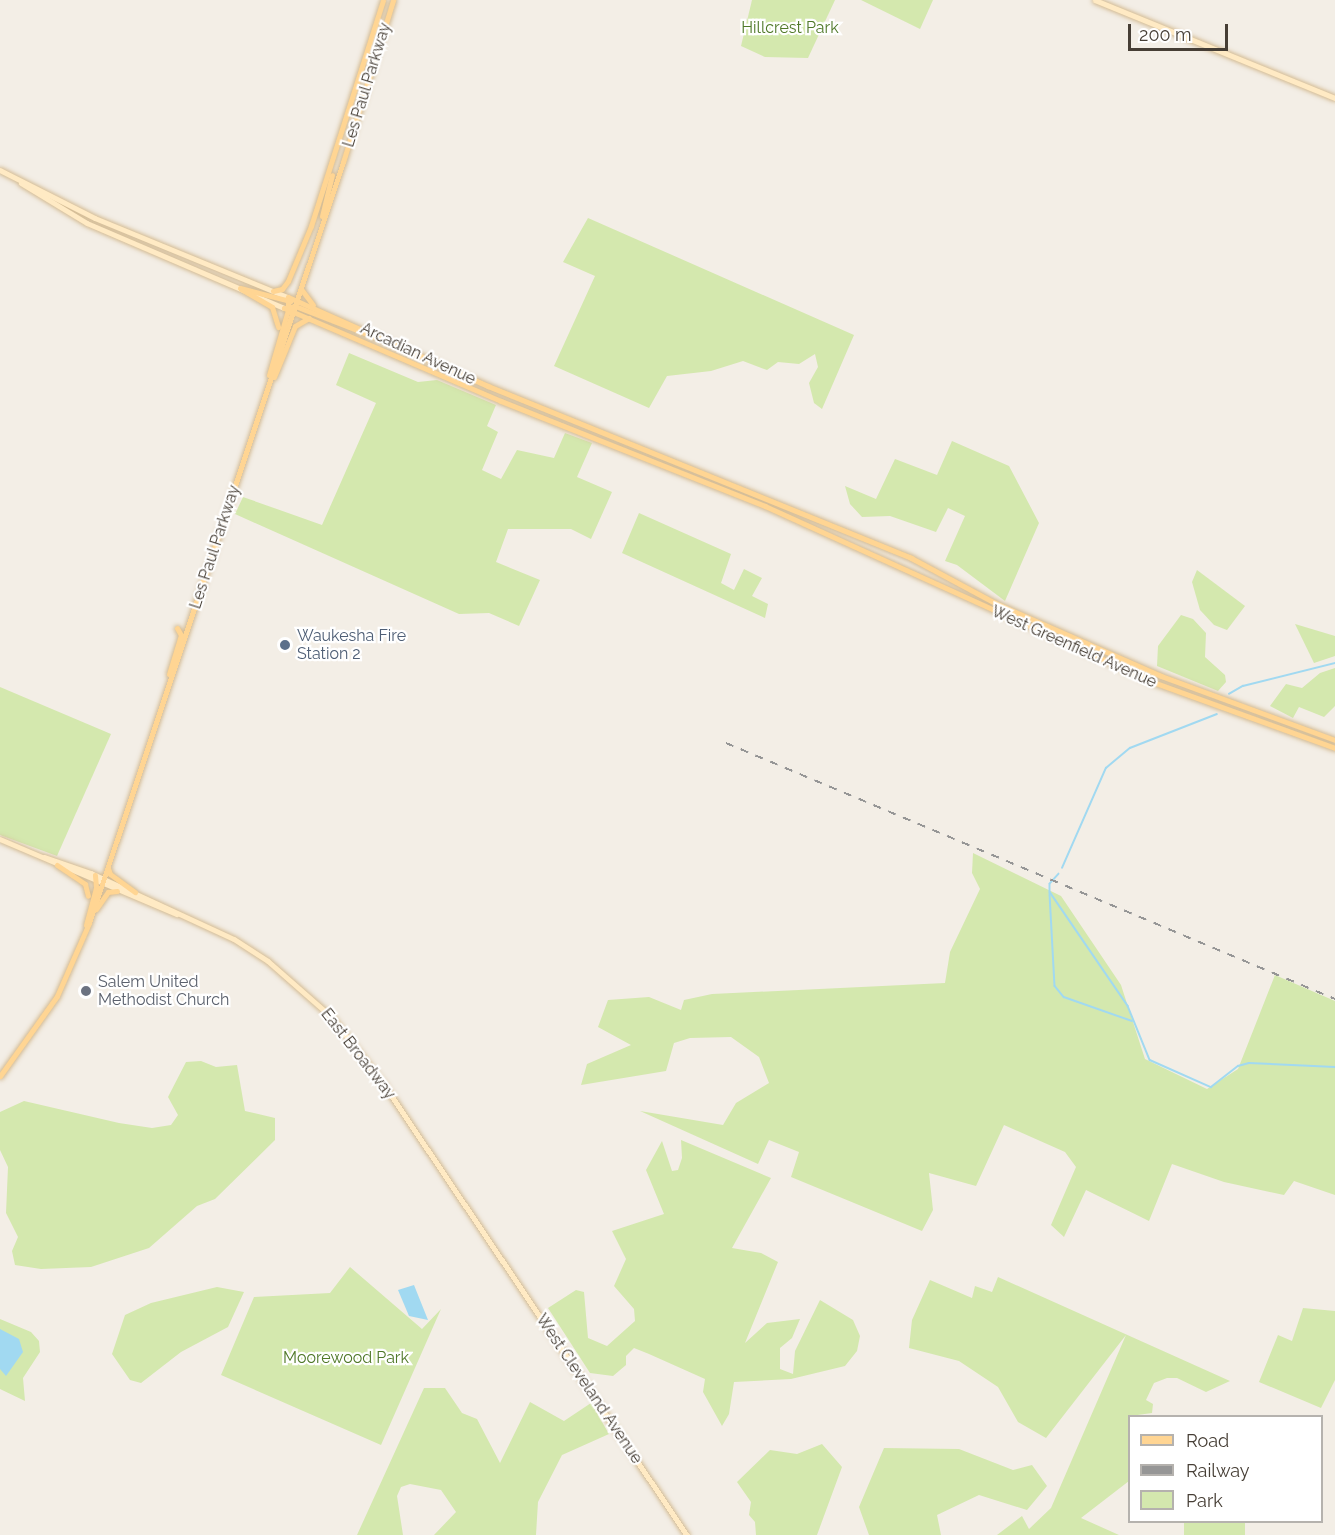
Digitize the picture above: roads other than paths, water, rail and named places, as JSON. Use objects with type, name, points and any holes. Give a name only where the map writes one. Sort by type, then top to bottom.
[{"type":"main road","name":"Les Paul Parkway","points":[[273,291],[282,289],[288,281],[311,226],[383,0]]},
{"type":"main road","name":"Les Paul Parkway","points":[[0,1076],[44,1018],[91,918],[98,880],[108,866],[266,392],[291,304],[301,288],[394,0]]},
{"type":"main road","points":[[1095,0],[1335,98]]},
{"type":"main road","points":[[355,123],[351,116],[372,38]]},
{"type":"main road","points":[[313,249],[334,155]]},
{"type":"main road","name":"Arcadian Avenue","points":[[0,170],[81,212],[273,291],[309,318],[468,387],[740,496],[820,531]]},
{"type":"main road","name":"Arcadian Avenue","points":[[16,178],[79,218],[240,288]]},
{"type":"main road","points":[[79,218],[81,212]]},
{"type":"main road","points":[[231,285],[237,282],[263,288]]},
{"type":"main road","points":[[240,288],[291,304],[364,335],[382,338]]},
{"type":"main road","points":[[240,288],[272,307],[278,327]]},
{"type":"main road","points":[[301,288],[305,298],[319,310]]},
{"type":"main road","name":"Arcadian Avenue","points":[[291,304],[319,310],[488,386],[824,522]]},
{"type":"main road","points":[[266,392],[295,326],[309,318]]},
{"type":"main road","points":[[740,496],[743,489]]},
{"type":"main road","name":"West Greenfield Avenue","points":[[824,522],[911,558],[994,603],[1100,650],[1263,715],[1335,740]]},
{"type":"main road","name":"West Greenfield Avenue","points":[[820,531],[914,571],[1026,628],[1150,681],[1260,723],[1335,748]]},
{"type":"main road","points":[[167,690],[181,635],[177,628]]},
{"type":"main road","points":[[1260,723],[1263,715]]},
{"type":"main road","name":"East Broadway","points":[[0,839],[98,880],[117,891],[178,914]]},
{"type":"main road","name":"East Broadway","points":[[44,858],[57,865],[135,892],[263,957],[336,1021],[385,1086],[490,1244]]},
{"type":"main road","points":[[57,865],[85,884],[88,896]]},
{"type":"main road","points":[[108,866],[110,874],[135,892]]},
{"type":"main road","points":[[84,936],[98,880]]},
{"type":"main road","points":[[91,918],[107,893],[117,891]]},
{"type":"main road","name":"West Cleveland Avenue","points":[[490,1244],[687,1535]]},
{"type":"water","points":[[414,1285],[428,1320],[409,1316],[398,1290]]},
{"type":"water","points":[[0,1329],[19,1339],[23,1352],[6,1376],[0,1369]]},
{"type":"waterway","points":[[1229,694],[1243,686],[1335,663]]},
{"type":"waterway","points":[[1062,868],[1106,768],[1130,748],[1217,714]]},
{"type":"waterway","points":[[1059,874],[1050,884],[1050,892],[1128,1006],[1150,1060],[1211,1087],[1238,1066],[1249,1063],[1335,1067]]},
{"type":"waterway","points":[[1050,894],[1055,986],[1064,997],[1132,1021]]},
{"type":"railway","points":[[726,743],[1335,999]]},
{"type":"place","name":"Waukesha Fire Station 2","points":[[285,645]]},
{"type":"place","name":"Salem United Methodist Church","points":[[86,991]]},
{"type":"park label","name":"Hillcrest Park","points":[[790,28]]},
{"type":"park label","name":"Moorewood Park","points":[[346,1358]]}]
